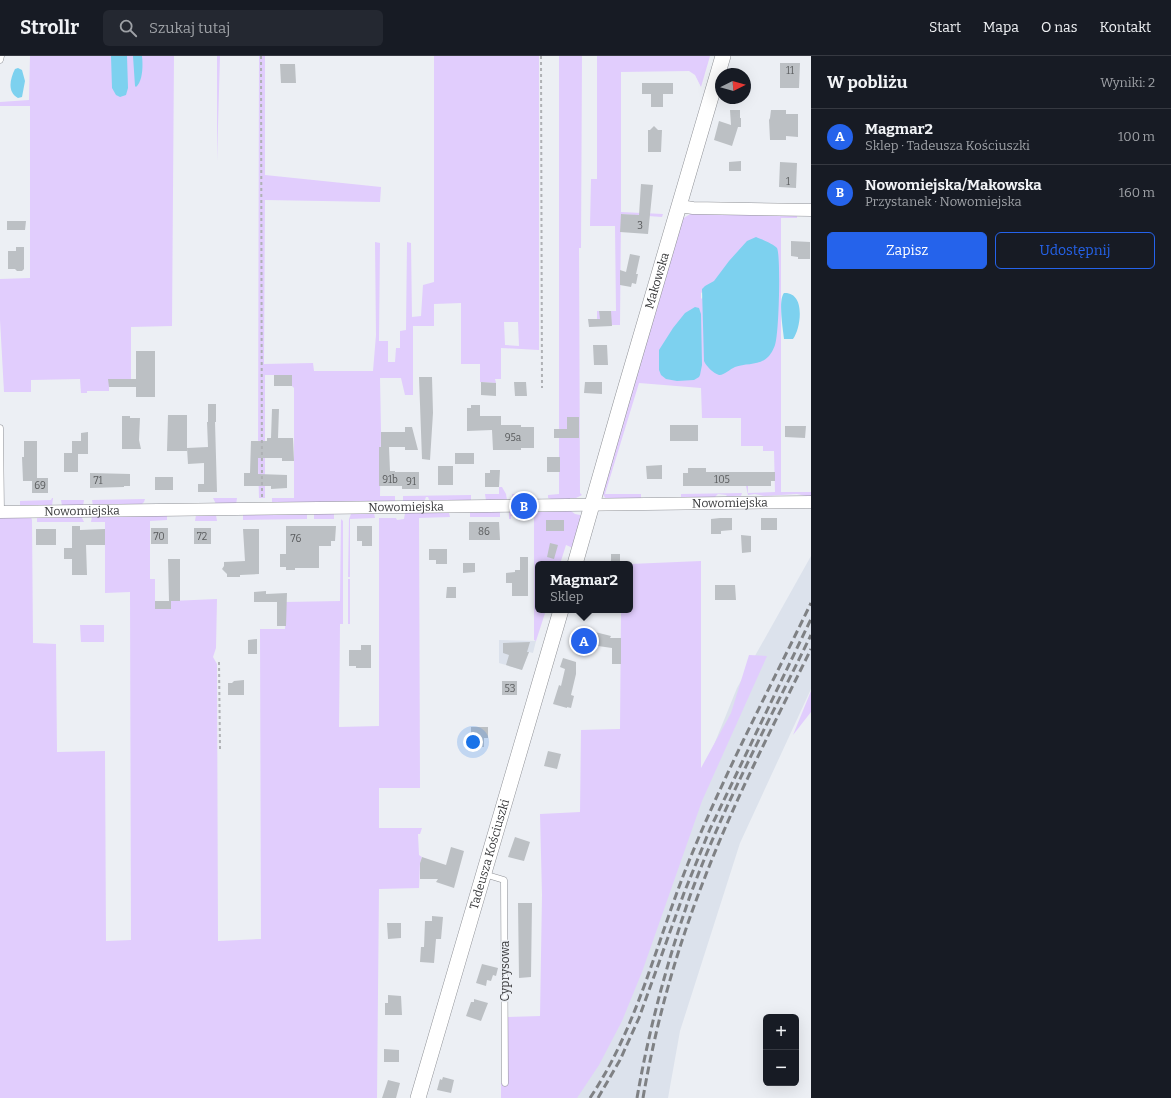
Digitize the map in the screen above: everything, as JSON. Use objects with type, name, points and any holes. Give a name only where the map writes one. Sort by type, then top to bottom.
[{"type":"street","name":"Makowska","points":[[591,505],[723,56]]},
{"type":"street","points":[[679,206],[693,208],[811,210]]},
{"type":"street","name":"Nowomiejska","points":[[0,512],[811,502]]},
{"type":"street","points":[[576,561],[591,505]]},
{"type":"street","name":"Tadeusza Kościuszki","points":[[418,1098],[560,613]]},
{"type":"lane","points":[[0,60],[1,56]]},
{"type":"lane","points":[[0,428],[0,512]]},
{"type":"lane","name":"Cyprysowa","points":[[484,874],[504,880],[505,1083]]},
{"type":"path","points":[[261,56],[262,509]]},
{"type":"path","points":[[541,56],[540,297],[542,388]]},
{"type":"path","points":[[219,662],[220,749]]},
{"type":"shaded area","points":[[30,56],[174,56],[172,326],[131,327],[131,379],[109,379],[109,391],[87,391],[87,393],[81,393],[80,379],[31,380],[31,392],[4,392],[0,320],[0,279],[30,278],[30,106],[0,106],[0,102],[29,100]]},
{"type":"shaded area","points":[[217,56],[220,56],[217,161]]},
{"type":"shaded area","points":[[259,56],[265,56],[265,175],[381,187],[380,202],[265,200],[264,364],[313,363],[314,371],[373,371],[376,335],[375,242],[380,243],[379,341],[388,341],[388,362],[395,362],[396,348],[400,348],[400,331],[406,330],[407,242],[411,243],[412,317],[421,316],[423,285],[434,282],[434,56],[539,56],[539,350],[501,348],[501,379],[495,379],[496,383],[480,382],[480,364],[461,364],[461,303],[434,304],[434,326],[413,326],[413,395],[405,395],[401,378],[380,378],[380,496],[395,496],[395,503],[272,504],[272,498],[294,498],[294,388],[292,386],[292,375],[265,375],[265,498],[259,498]],"holes":[[[504,322],[518,322],[519,346],[505,345]]]},
{"type":"shaded area","points":[[559,56],[582,56],[581,248],[579,248],[580,493],[582,495],[576,498],[554,500],[548,498],[548,495],[559,494]]},
{"type":"shaded area","points":[[597,56],[710,56],[701,87],[695,75],[689,71],[621,72],[621,212],[663,214],[662,217],[621,214],[620,325],[611,325],[611,311],[616,311],[615,226],[590,226],[591,179],[597,179]]},
{"type":"shaded area","points":[[692,213],[797,215],[797,218],[781,218],[781,492],[811,492],[811,497],[797,494],[764,496],[755,494],[748,495],[746,486],[748,486],[748,493],[775,492],[774,451],[763,451],[763,446],[741,446],[741,418],[702,418],[701,388],[639,383],[605,494],[641,494],[641,499],[606,499],[601,492],[682,219]],"holes":[[[726,274],[701,299],[701,293]]]},
{"type":"shaded area","points":[[597,311],[600,311],[600,319],[597,319]]},
{"type":"shaded area","points":[[499,487],[502,487],[506,494],[507,500],[486,501],[485,494],[499,494]]},
{"type":"shaded area","points":[[742,493],[741,496],[726,496],[727,495],[718,494],[714,498],[681,498],[681,494]]},
{"type":"shaded area","points":[[512,494],[532,494],[534,498],[532,500],[523,500],[523,496],[517,496],[517,502],[512,500]]},
{"type":"shaded area","points":[[471,495],[471,502],[430,502],[428,497],[426,497],[424,502],[403,502],[403,496]]},
{"type":"shaded area","points":[[52,498],[52,506],[20,505],[20,501],[51,500]]},
{"type":"shaded area","points":[[213,498],[237,498],[236,505],[216,504]]},
{"type":"shaded area","points":[[145,499],[141,505],[93,506],[92,500]]},
{"type":"shaded area","points":[[61,500],[84,500],[83,506],[62,506]]},
{"type":"shaded area","points":[[571,511],[581,516],[573,548],[566,545],[561,561],[535,561],[535,613],[545,613],[536,641],[534,640],[534,516],[511,516],[511,519],[509,519],[509,512]]},
{"type":"shaded area","points":[[470,512],[500,512],[500,517],[470,517]]},
{"type":"shaded area","points":[[374,513],[375,518],[350,519],[350,577],[348,577],[349,519],[351,514]]},
{"type":"shaded area","points":[[405,513],[449,513],[450,517],[419,518],[420,788],[379,788],[379,828],[422,828],[420,834],[418,834],[419,855],[422,857],[420,863],[419,888],[379,889],[377,1098],[0,1098],[0,517],[31,517],[32,520],[33,643],[56,644],[57,752],[105,751],[106,941],[131,940],[130,592],[105,593],[105,522],[91,522],[92,516],[167,516],[167,520],[150,521],[150,579],[155,579],[155,609],[171,609],[171,601],[217,599],[216,648],[213,657],[217,664],[218,941],[261,939],[260,629],[285,629],[286,602],[340,601],[341,519],[343,521],[343,624],[340,624],[339,727],[379,726],[379,518],[396,518],[397,520],[404,519]]},
{"type":"shaded area","points":[[307,514],[307,519],[243,520],[243,515]]},
{"type":"shaded area","points":[[314,514],[334,514],[334,519],[314,519]]},
{"type":"shaded area","points":[[196,515],[216,515],[217,521],[195,521]]},
{"type":"shaded area","points":[[81,516],[84,522],[37,522],[37,517]]},
{"type":"shaded area","points":[[811,556],[811,689],[740,843],[680,1031],[668,1098],[574,1098],[737,688]]},
{"type":"shaded area","points":[[701,561],[701,768],[731,713],[749,655],[767,656],[702,801],[642,972],[622,1021],[599,1065],[577,1098],[501,1098],[501,1083],[506,1083],[506,1017],[540,1016],[542,895],[540,814],[580,812],[581,730],[620,729],[621,613],[633,613],[633,564]]},
{"type":"shaded area","points":[[348,579],[350,579],[350,624],[348,624]]},
{"type":"shaded area","points":[[80,625],[104,625],[104,642],[81,642]]},
{"type":"shaded area","points":[[499,640],[536,641],[533,653],[529,652],[522,670],[499,663]]},
{"type":"shaded area","points":[[811,691],[811,712],[793,735]]},
{"type":"water","points":[[111,56],[127,56],[128,88],[126,95],[120,97],[116,95],[112,88]]},
{"type":"water","points":[[133,56],[142,56],[141,77],[136,87],[135,86]]},
{"type":"water","points":[[18,68],[22,70],[25,81],[22,97],[18,98],[12,92],[10,85],[13,73],[15,69]]},
{"type":"water","points":[[756,237],[777,248],[779,280],[775,345],[770,355],[765,359],[757,363],[735,367],[719,375],[714,373],[704,361],[702,289],[714,281],[747,241]]},
{"type":"water","points":[[784,293],[791,294],[796,298],[799,304],[800,312],[798,327],[793,339],[784,339],[781,302]]},
{"type":"water","points":[[695,307],[699,308],[701,314],[702,365],[700,375],[694,380],[677,381],[666,379],[661,375],[659,370],[659,350],[685,313]]},
{"type":"building","points":[[780,63],[800,63],[799,88],[780,88]]},
{"type":"building","points":[[280,64],[295,64],[296,83],[281,83]]},
{"type":"building","points":[[642,83],[673,83],[673,94],[663,94],[663,107],[651,107],[651,94],[642,94]]},
{"type":"building","points":[[730,110],[740,110],[741,118],[741,127],[738,127],[732,146],[714,140],[719,121],[731,125]]},
{"type":"building","points":[[771,110],[786,110],[786,114],[798,114],[798,137],[786,136],[786,140],[770,140],[769,120]]},
{"type":"building","points":[[654,126],[658,130],[662,130],[661,152],[648,152],[648,130]]},
{"type":"building","points":[[741,161],[741,171],[729,171],[729,162]]},
{"type":"building","points":[[780,162],[797,163],[796,188],[779,187]]},
{"type":"building","points":[[641,184],[653,185],[648,234],[620,232],[621,214],[639,215]]},
{"type":"building","points":[[7,221],[26,221],[25,230],[7,230]]},
{"type":"building","points":[[791,241],[810,242],[810,259],[798,259],[798,257],[791,256]]},
{"type":"building","points":[[16,247],[24,247],[24,269],[22,271],[8,269],[8,251],[16,251]]},
{"type":"building","points":[[630,254],[640,256],[636,274],[638,274],[636,284],[632,283],[631,287],[620,285],[620,270],[626,272]]},
{"type":"building","points":[[599,311],[611,311],[612,326],[589,327],[588,319],[600,319]]},
{"type":"building","points":[[593,345],[607,345],[608,365],[594,365]]},
{"type":"building","points":[[136,351],[155,351],[155,397],[136,397],[136,387],[109,387],[108,379],[136,379]]},
{"type":"building","points":[[274,375],[292,375],[292,386],[274,386]]},
{"type":"building","points":[[419,377],[432,377],[433,413],[430,460],[422,459]]},
{"type":"building","points":[[481,382],[496,383],[496,396],[481,395]]},
{"type":"building","points":[[514,382],[526,382],[527,396],[515,396]]},
{"type":"building","points":[[585,382],[602,382],[602,394],[584,393]]},
{"type":"building","points":[[208,404],[216,404],[215,422],[217,492],[198,492],[198,484],[204,484],[204,463],[188,464],[187,448],[208,447]]},
{"type":"building","points":[[471,405],[480,405],[480,416],[501,416],[501,425],[521,425],[521,427],[534,427],[534,448],[521,448],[521,450],[493,450],[492,430],[467,431],[467,408],[471,408]]},
{"type":"building","points":[[272,409],[279,409],[278,438],[293,438],[294,461],[282,461],[282,458],[258,458],[258,474],[287,475],[287,488],[271,489],[271,486],[244,486],[244,473],[250,473],[251,441],[267,441],[267,438],[271,438]]},
{"type":"building","points":[[168,415],[187,415],[187,451],[167,451]]},
{"type":"building","points":[[122,416],[140,418],[139,440],[141,449],[122,449]]},
{"type":"building","points":[[567,417],[579,417],[579,438],[554,438],[554,429],[567,429]]},
{"type":"building","points":[[670,425],[698,425],[698,441],[670,441]]},
{"type":"building","points":[[785,426],[806,426],[805,438],[785,437]]},
{"type":"building","points":[[405,427],[412,427],[418,450],[405,450],[405,447],[389,447],[390,471],[419,472],[419,489],[402,489],[402,486],[379,486],[379,447],[381,447],[381,432],[405,432]]},
{"type":"building","points":[[88,432],[88,454],[78,454],[78,472],[64,472],[64,453],[72,453],[72,441],[81,441],[81,433]]},
{"type":"building","points":[[24,441],[37,441],[37,478],[48,478],[48,493],[32,493],[32,481],[23,481],[22,457],[24,457]]},
{"type":"building","points":[[455,453],[474,453],[474,464],[455,464]]},
{"type":"building","points":[[547,457],[560,457],[560,472],[547,472]]},
{"type":"building","points":[[662,465],[662,479],[647,479],[646,466]]},
{"type":"building","points":[[438,466],[453,466],[453,485],[438,485]]},
{"type":"building","points":[[688,468],[706,468],[706,472],[775,472],[775,481],[771,481],[771,486],[683,486],[683,473],[688,473]]},
{"type":"building","points":[[490,470],[500,470],[499,487],[485,487],[485,473],[490,473]]},
{"type":"building","points":[[90,473],[130,474],[130,486],[90,488]]},
{"type":"building","points":[[155,477],[173,477],[173,490],[155,490]]},
{"type":"building","points":[[732,518],[732,530],[721,531],[721,534],[711,534],[711,519]]},
{"type":"building","points":[[761,518],[777,518],[777,530],[761,530]]},
{"type":"building","points":[[546,520],[564,520],[564,531],[546,531]]},
{"type":"building","points":[[469,522],[499,522],[500,540],[469,540]]},
{"type":"building","points":[[72,526],[80,526],[80,530],[105,529],[105,545],[86,545],[87,575],[72,575],[72,559],[64,559],[64,548],[72,548]]},
{"type":"building","points":[[286,526],[336,526],[335,541],[331,541],[331,546],[319,546],[319,568],[295,568],[295,570],[286,570],[286,567],[280,567],[280,554],[286,554]]},
{"type":"building","points":[[357,526],[372,526],[372,546],[362,546],[362,541],[357,541]]},
{"type":"building","points":[[151,528],[168,528],[168,544],[151,544]]},
{"type":"building","points":[[194,528],[211,528],[211,544],[194,544]]},
{"type":"building","points":[[36,529],[56,529],[56,545],[36,545]]},
{"type":"building","points":[[243,529],[259,529],[259,574],[240,575],[240,577],[227,577],[227,574],[222,569],[224,562],[245,561]]},
{"type":"building","points":[[741,535],[751,536],[751,552],[742,553]]},
{"type":"building","points":[[550,543],[558,545],[554,559],[547,557]]},
{"type":"building","points":[[429,549],[447,549],[447,564],[436,564],[436,560],[429,560]]},
{"type":"building","points":[[611,554],[620,554],[620,561],[611,561]]},
{"type":"building","points":[[520,557],[528,557],[528,596],[512,596],[512,583],[506,583],[506,573],[520,570]]},
{"type":"building","points":[[168,559],[180,559],[180,601],[169,601]]},
{"type":"building","points":[[463,563],[475,563],[475,572],[463,573]]},
{"type":"building","points":[[715,585],[735,585],[736,600],[715,600]]},
{"type":"building","points":[[447,587],[456,587],[456,598],[446,598]]},
{"type":"building","points":[[266,591],[266,594],[287,593],[286,626],[277,626],[277,602],[254,602],[254,592]]},
{"type":"building","points":[[155,601],[171,601],[171,609],[155,609]]},
{"type":"building","points":[[579,628],[611,636],[610,638],[621,638],[621,664],[612,664],[612,648],[598,646],[590,649],[589,651],[575,647]]},
{"type":"building","points":[[257,639],[257,654],[248,654],[248,640]]},
{"type":"building","points":[[530,642],[527,652],[529,652],[522,670],[506,665],[509,655],[503,653],[503,643]]},
{"type":"building","points":[[361,645],[371,645],[371,668],[356,668],[356,666],[349,666],[349,650],[361,650]]},
{"type":"building","points":[[563,658],[576,662],[576,674],[571,695],[574,696],[571,708],[553,704],[559,685],[561,686],[565,669],[560,667]]},
{"type":"building","points":[[244,680],[244,695],[228,695],[228,683]]},
{"type":"building","points":[[502,681],[517,681],[517,695],[502,695]]},
{"type":"building","points":[[471,727],[488,727],[488,738],[484,738],[484,747],[468,746],[468,737],[471,737]]},
{"type":"building","points":[[548,751],[561,754],[557,769],[544,766]]},
{"type":"building","points":[[515,837],[530,842],[524,861],[508,857]]},
{"type":"building","points":[[451,847],[464,851],[454,888],[436,882],[438,879],[420,879],[420,863],[422,857],[446,865]]},
{"type":"building","points":[[518,903],[532,903],[531,977],[519,978]]},
{"type":"building","points":[[432,916],[443,917],[441,939],[436,939],[434,963],[420,962],[421,947],[424,947],[425,921],[432,921]]},
{"type":"building","points":[[387,923],[401,923],[401,938],[388,939]]},
{"type":"building","points":[[482,964],[498,968],[496,976],[493,975],[491,981],[487,980],[486,986],[476,983]]},
{"type":"building","points":[[388,995],[401,996],[402,1015],[385,1015],[385,1003],[388,1003]]},
{"type":"building","points":[[474,999],[488,1003],[481,1021],[466,1016],[471,1002],[474,1002]]},
{"type":"building","points":[[384,1049],[399,1050],[399,1062],[384,1062]]},
{"type":"building","points":[[443,1077],[454,1080],[451,1093],[437,1090],[440,1079],[442,1080]]},
{"type":"building","points":[[388,1080],[400,1083],[396,1098],[382,1098]]},
{"type":"railway","points":[[590,1098],[621,1043],[701,832],[747,733],[811,603]]},
{"type":"railway","points":[[598,1098],[620,1060],[639,1018],[684,893],[710,829],[811,619]]},
{"type":"railway","points":[[637,1098],[659,996],[690,896],[717,829],[811,635]]},
{"type":"railway","points":[[643,1098],[654,1041],[668,986],[695,904],[742,790],[811,649]]},
{"type":"place","name":"Nowomiejska/Makowska","points":[[524,506]]},
{"type":"place","name":"Magmar2","points":[[584,641]]}]
